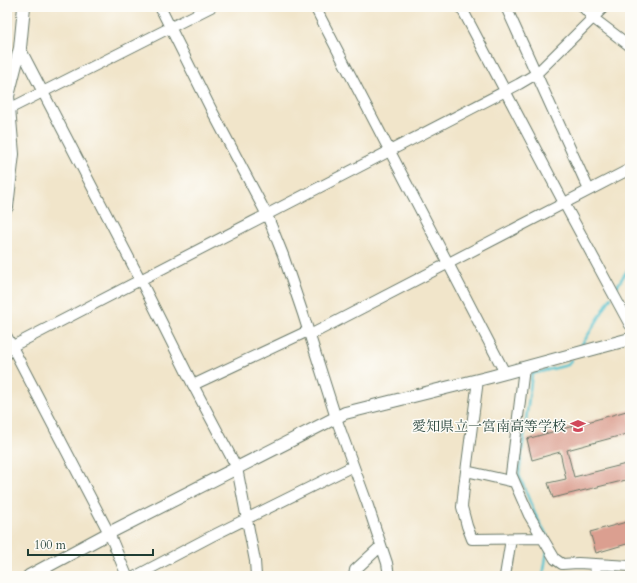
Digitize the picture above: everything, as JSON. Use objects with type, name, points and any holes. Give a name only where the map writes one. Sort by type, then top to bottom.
[{"type":"street","points":[[7,207],[13,154],[8,110],[8,96],[20,48],[24,7]]},
{"type":"street","points":[[160,7],[210,107],[267,215],[283,255],[336,418],[387,564],[389,576]]},
{"type":"street","points":[[8,110],[211,7]]},
{"type":"street","points":[[315,7],[447,264],[505,373]]},
{"type":"street","points":[[461,7],[630,325]]},
{"type":"street","points":[[506,7],[589,190]]},
{"type":"street","points":[[584,7],[593,18],[630,46]]},
{"type":"street","points":[[10,348],[536,74],[604,7]]},
{"type":"street","points":[[20,48],[237,468],[248,518],[256,576]]},
{"type":"street","points":[[193,385],[309,333],[447,264],[630,169]]},
{"type":"street","points":[[7,336],[10,348],[109,533],[127,576]]},
{"type":"street","points":[[29,576],[109,533],[344,414],[524,368],[630,338]]},
{"type":"street","points":[[524,368],[511,474],[529,515],[555,559],[562,564],[630,566]]},
{"type":"street","points":[[478,380],[462,507],[472,539],[542,538]]},
{"type":"street","points":[[136,576],[353,466]]},
{"type":"street","points":[[466,471],[514,482]]},
{"type":"street","points":[[505,576],[511,539]]},
{"type":"street","points":[[354,576],[355,570],[381,546]]},
{"type":"street","points":[[595,576],[596,564]]},
{"type":"building","points":[[630,410],[630,433],[567,450],[574,477],[630,463],[630,479],[553,498],[548,483],[566,479],[560,452],[532,460],[527,439]]},
{"type":"building","points":[[630,521],[630,543],[596,553],[590,532]]},
{"type":"waterway","points":[[614,291],[630,266]]},
{"type":"waterway","points":[[579,349],[611,297]]},
{"type":"waterway","points":[[547,535],[535,514],[519,475],[532,374],[568,365],[571,360]]},
{"type":"waterway","points":[[543,576],[547,551]]},
{"type":"place","name":"愛知県立一宮南高等学校","points":[[578,426]]}]
